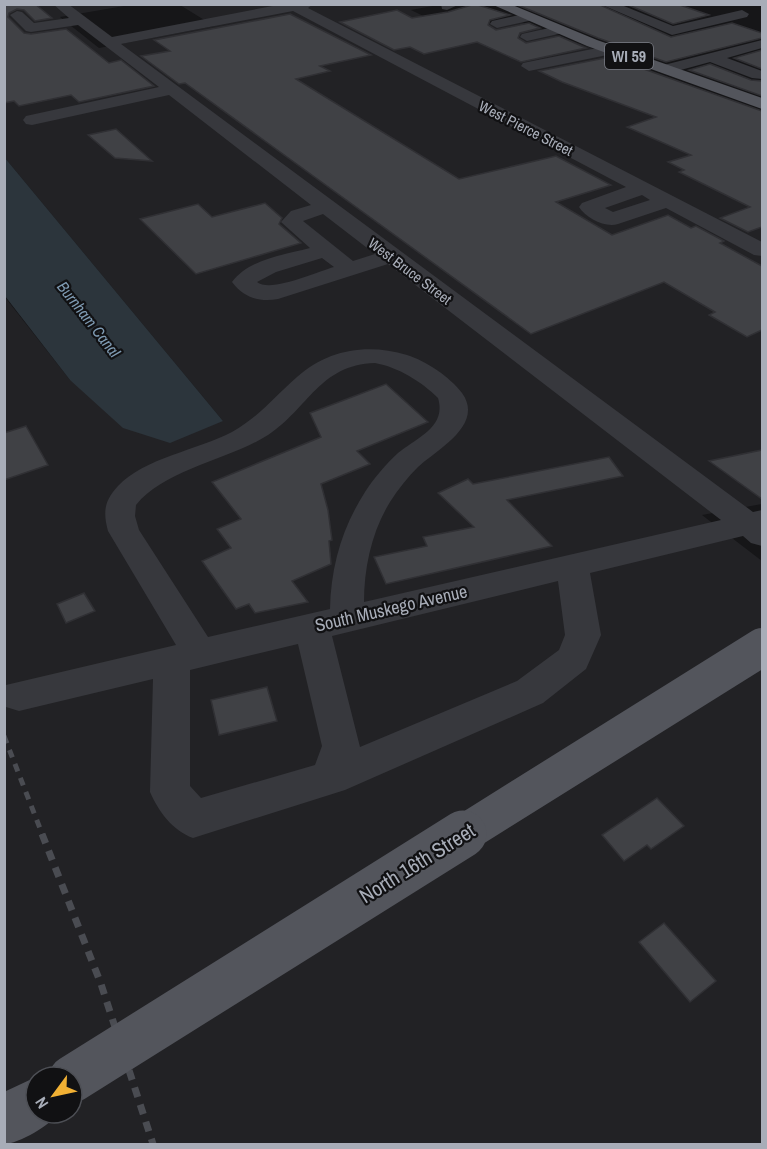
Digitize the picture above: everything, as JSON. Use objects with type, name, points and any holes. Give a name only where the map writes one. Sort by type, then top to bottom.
[{"type":"main road","name":"WI 59","points":[[497,4],[558,30],[762,104]]},
{"type":"main road","name":"North 16th Street","points":[[84,1071],[762,646]]},
{"type":"main road","points":[[4,1121],[24,1109]]},
{"type":"street","name":"West Bruce Street","points":[[59,4],[325,207],[758,527]]},
{"type":"street","points":[[606,4],[672,31],[747,16],[714,4]]},
{"type":"street","points":[[107,42],[297,5]]},
{"type":"street","name":"West Pierce Street","points":[[297,5],[762,250]]},
{"type":"street","points":[[17,15],[31,28],[79,21]]},
{"type":"street","points":[[190,15],[205,24]]},
{"type":"street","points":[[497,24],[528,17]]},
{"type":"street","points":[[526,36],[558,30]]},
{"type":"street","points":[[666,69],[762,44]]},
{"type":"street","points":[[529,66],[615,51]]},
{"type":"street","points":[[547,71],[615,51]]},
{"type":"street","points":[[711,57],[758,75]]},
{"type":"street","points":[[32,120],[170,90]]},
{"type":"street","points":[[643,188],[589,207],[611,220],[667,201]]},
{"type":"street","points":[[325,207],[298,215],[291,222],[350,269]]},
{"type":"street","points":[[326,250],[258,271],[247,276],[244,282],[256,292],[268,294],[391,256]]},
{"type":"street","points":[[331,778],[341,746],[329,623],[366,517],[383,486],[408,460],[443,434],[450,424],[453,411],[452,398],[435,382],[410,365],[378,356],[352,356],[329,365],[309,379],[287,405],[265,425],[235,442],[179,464],[141,484],[122,501],[118,513],[124,531],[186,657],[170,792],[193,819],[331,778],[530,692],[573,659],[583,634],[572,566]]},
{"type":"street","name":"South Muskego Avenue","points":[[19,696],[572,566],[758,527]]},
{"type":"shaded area","points":[[5,5],[130,5],[60,17],[99,48],[214,26],[180,5],[438,5],[411,10],[454,31],[511,18],[762,112],[762,504],[702,515],[762,561],[762,1144],[5,1144],[4,296],[70,380],[223,421],[5,158]]},
{"type":"water","name":"Burnham Canal","points":[[5,158],[223,421],[170,443],[123,428],[70,380],[5,296]]},
{"type":"building","points":[[4,4],[35,4],[52,18],[35,21],[24,10],[17,9],[9,13],[8,17],[24,33],[66,29],[109,63],[121,60],[154,86],[79,102],[71,95],[19,106],[14,101],[4,103]]},
{"type":"building","points":[[475,4],[510,15],[490,20],[488,25],[496,30],[529,23],[540,28],[520,33],[518,38],[526,43],[559,36],[586,48],[521,62],[477,42],[424,54],[410,47],[394,50],[340,22],[397,10],[412,18],[448,12]]},
{"type":"building","points":[[526,4],[598,4],[671,37],[732,23],[762,33],[762,38],[666,62],[598,38],[520,6]]},
{"type":"building","points":[[626,4],[677,4],[709,15],[673,24]]},
{"type":"building","points":[[290,14],[371,55],[320,66],[330,71],[296,79],[459,179],[556,156],[611,185],[556,202],[612,235],[668,215],[691,228],[696,226],[724,241],[720,243],[762,266],[762,330],[747,337],[709,315],[715,312],[664,282],[531,334],[185,83],[179,84],[141,56],[170,51],[154,40]]},
{"type":"building","points":[[762,50],[762,69],[734,58]]},
{"type":"building","points":[[610,57],[762,111],[762,227],[748,232],[720,218],[750,207],[679,172],[684,170],[668,162],[691,155],[627,127],[656,117],[562,82],[539,71]]},
{"type":"building","points":[[710,64],[751,80],[762,81],[762,96],[689,70]]},
{"type":"building","points":[[116,129],[152,161],[115,158],[88,135]]},
{"type":"building","points":[[265,203],[282,218],[279,224],[301,243],[196,274],[140,219],[198,204],[212,217]]},
{"type":"building","points":[[386,384],[428,422],[357,451],[370,464],[321,484],[328,510],[332,540],[329,541],[331,564],[292,581],[308,602],[255,613],[249,604],[236,609],[202,561],[231,548],[217,529],[241,519],[212,482],[321,437],[310,413]]},
{"type":"building","points":[[26,426],[48,465],[4,480],[4,433]]},
{"type":"building","points":[[762,450],[762,499],[709,461]]},
{"type":"building","points":[[609,457],[623,476],[507,500],[552,546],[386,584],[374,557],[427,546],[423,537],[474,527],[438,493],[468,479],[473,484]]},
{"type":"building","points":[[84,593],[95,611],[66,623],[57,604]]},
{"type":"building","points":[[267,687],[277,721],[219,735],[211,700]]},
{"type":"building","points":[[657,798],[684,826],[651,849],[647,845],[624,861],[602,835]]},
{"type":"building","points":[[664,923],[716,981],[690,1002],[639,942]]},
{"type":"railway","points":[[4,736],[43,836]]},
{"type":"railway","points":[[42,834],[101,984],[153,1144]]}]
